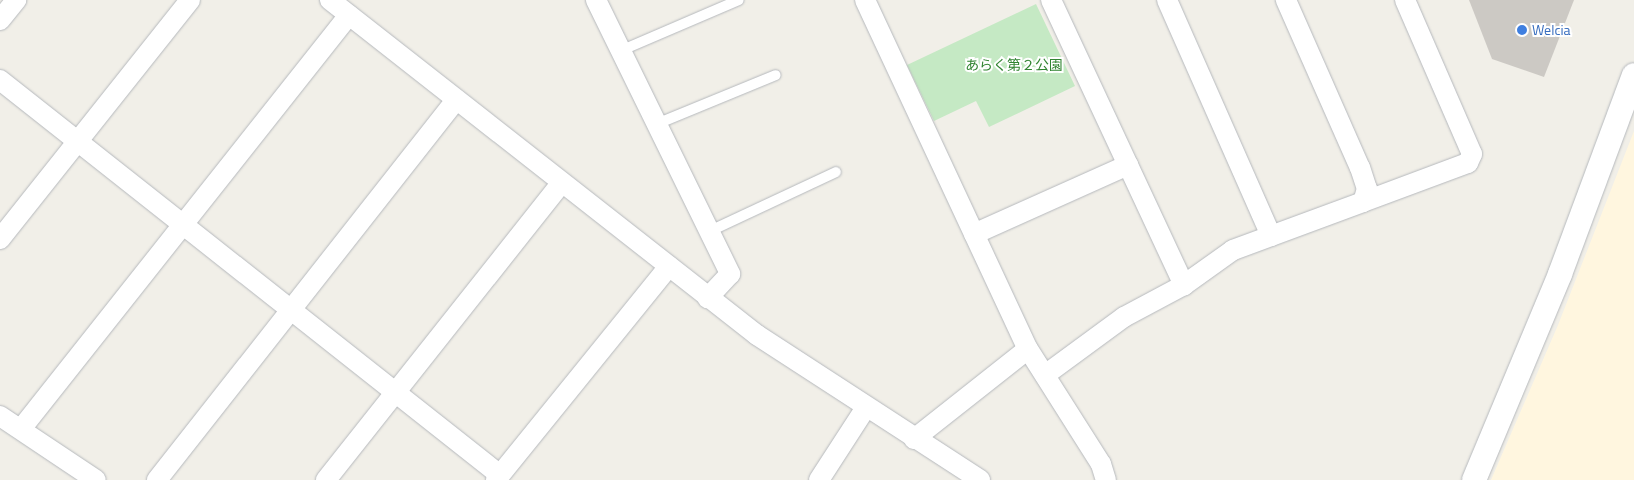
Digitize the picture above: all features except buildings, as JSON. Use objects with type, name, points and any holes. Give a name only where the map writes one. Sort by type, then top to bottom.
[{"type":"street","points":[[0,20],[16,0]]},
{"type":"street","points":[[0,239],[190,0]]},
{"type":"street","points":[[330,0],[708,298],[865,408],[980,480]]},
{"type":"street","points":[[596,0],[620,52],[659,123],[730,274],[708,298]]},
{"type":"street","points":[[865,0],[1028,349],[1101,464],[1106,480]]},
{"type":"street","points":[[1050,0],[1184,285]]},
{"type":"street","points":[[1167,0],[1271,236]]},
{"type":"street","points":[[1286,0],[1360,168],[1367,188],[1363,202]]},
{"type":"street","points":[[1045,376],[1124,317],[1184,285],[1233,250],[1468,164],[1472,154],[1405,0]]},
{"type":"street","points":[[21,429],[349,15]]},
{"type":"street","points":[[1474,480],[1557,283],[1634,75]]},
{"type":"street","points":[[0,80],[396,392],[498,478],[669,266]]},
{"type":"street","points":[[157,480],[290,308],[456,100]]},
{"type":"street","points":[[974,234],[1128,165]]},
{"type":"street","points":[[326,480],[562,183]]},
{"type":"street","points":[[914,439],[1028,349]]},
{"type":"street","points":[[819,480],[865,408]]},
{"type":"street","points":[[0,416],[96,480]]},
{"type":"lane","points":[[620,52],[739,0]]},
{"type":"lane","points":[[659,123],[776,74]]},
{"type":"lane","points":[[710,232],[836,172]]},
{"type":"shaded area","points":[[1634,131],[1634,480],[1491,480],[1558,325]]},
{"type":"green space","name":"あらく第２公園","points":[[1036,4],[1075,86],[989,127],[976,101],[934,121],[907,65]]},
{"type":"place","name":"Welcia","points":[[1522,30]]}]
